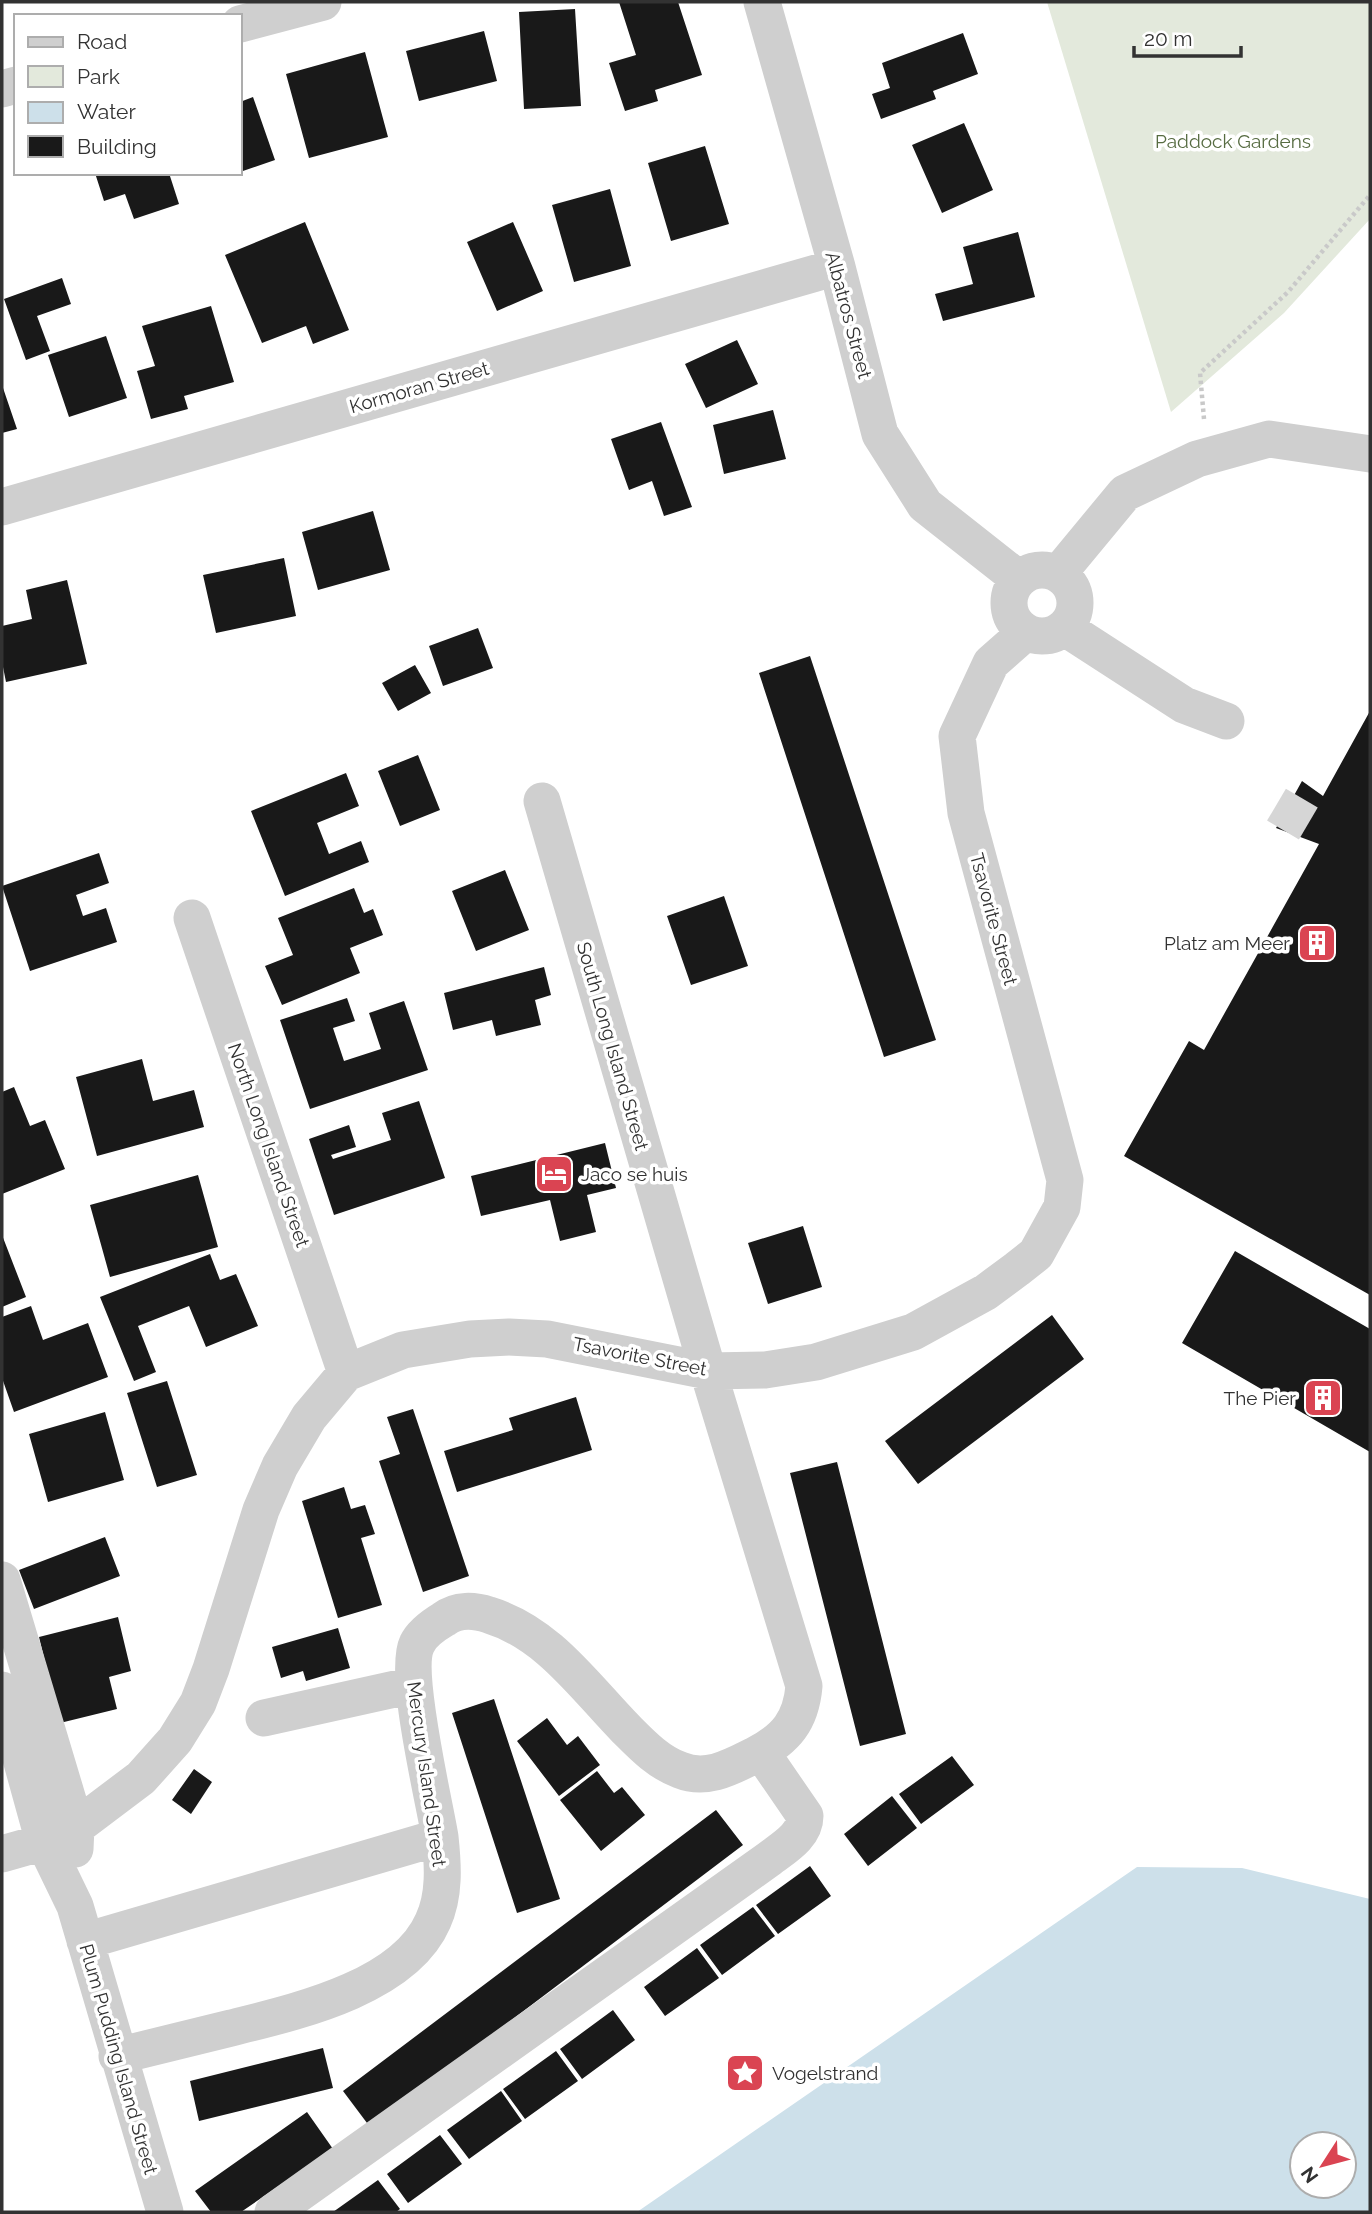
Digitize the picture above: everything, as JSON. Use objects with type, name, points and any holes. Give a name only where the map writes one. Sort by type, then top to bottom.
[{"type":"street","points":[[242,23],[323,2]]},
{"type":"street","name":"Albatros Street","points":[[762,2],[837,267],[880,434],[925,505],[1018,579]]},
{"type":"street","name":"Kormoran Street","points":[[2,507],[837,267]]},
{"type":"street","points":[[1058,574],[1125,493],[1197,459],[1269,439],[1370,454]]},
{"type":"street","points":[[1038,569],[1058,574],[1073,589],[1075,610],[1065,628],[1046,638],[1025,633],[1011,618],[1008,597],[1018,579],[1038,569]]},
{"type":"street","points":[[1065,628],[1184,705],[1226,721]]},
{"type":"street","name":"Tsavorite Street","points":[[2,1854],[60,1835],[141,1778],[175,1740],[198,1703],[261,1510],[280,1466],[309,1417],[346,1373],[403,1350],[470,1339],[509,1337],[547,1339],[708,1371],[765,1370],[816,1362],[913,1332],[986,1292],[1036,1254],[1062,1207],[1065,1180],[966,813],[957,736],[991,663],[1025,633]]},
{"type":"street","name":"South Long Island Street","points":[[542,801],[708,1371]]},
{"type":"street","name":"North Long Island Street","points":[[191,918],[346,1373]]},
{"type":"street","name":"Mercury Island Street","points":[[117,2056],[310,2008],[366,1985],[414,1948],[433,1923],[441,1896],[443,1860],[412,1685],[413,1658],[417,1643],[451,1614],[467,1611],[483,1613],[511,1622],[546,1645],[641,1744],[664,1763],[682,1772],[716,1773],[761,1752],[792,1726],[802,1706],[804,1686],[708,1371]]},
{"type":"street","points":[[2,1580],[60,1835]]},
{"type":"street","points":[[264,1718],[412,1685]]},
{"type":"street","points":[[2,1690],[60,1835]]},
{"type":"street","points":[[273,2212],[757,1867],[796,1836],[803,1827],[805,1816],[761,1752]]},
{"type":"street","name":"Plum Pudding Island Street","points":[[60,1835],[75,1906],[165,2212]]},
{"type":"street","points":[[85,1941],[440,1837]]},
{"type":"path","points":[[1197,459],[1205,424],[1200,373],[1288,292],[1370,195]]},
{"type":"green space","name":"Paddock Gardens","points":[[1047,2],[1370,2],[1370,219],[1284,313],[1171,412]]},
{"type":"water","points":[[1137,1867],[1242,1868],[1370,1899],[1370,2212],[637,2212]]},
{"type":"building","points":[[619,2],[678,2],[702,75],[655,90],[658,101],[625,111],[609,63],[636,55]]},
{"type":"building","points":[[575,9],[581,106],[524,109],[519,12]]},
{"type":"building","points":[[484,31],[497,81],[419,101],[406,51]]},
{"type":"building","points":[[963,33],[978,74],[933,91],[936,99],[881,119],[872,94],[890,88],[882,63]]},
{"type":"building","points":[[365,52],[388,137],[309,158],[286,74]]},
{"type":"building","points":[[253,97],[275,160],[242,171],[242,101]]},
{"type":"building","points":[[964,123],[993,190],[942,213],[912,145]]},
{"type":"building","points":[[705,146],[729,224],[671,241],[648,163]]},
{"type":"building","points":[[96,175],[170,175],[179,204],[134,219],[125,194],[104,201]]},
{"type":"building","points":[[610,189],[631,266],[574,282],[552,205]]},
{"type":"building","points":[[305,222],[349,330],[313,344],[306,326],[262,343],[225,255]]},
{"type":"building","points":[[513,222],[543,291],[497,311],[467,242]]},
{"type":"building","points":[[1018,232],[1035,297],[943,321],[935,294],[973,284],[963,247]]},
{"type":"building","points":[[62,278],[71,304],[37,316],[50,351],[26,360],[4,299]]},
{"type":"building","points":[[211,306],[234,382],[184,396],[188,409],[151,419],[137,371],[155,366],[142,326]]},
{"type":"building","points":[[106,336],[127,398],[69,417],[48,355]]},
{"type":"building","points":[[737,340],[758,384],[706,408],[685,364]]},
{"type":"building","points":[[2,385],[17,429],[2,433]]},
{"type":"building","points":[[773,410],[786,459],[724,474],[713,425]]},
{"type":"building","points":[[661,422],[692,507],[664,516],[652,481],[629,490],[611,439]]},
{"type":"building","points":[[373,511],[390,570],[318,590],[302,532]]},
{"type":"building","points":[[284,558],[296,616],[216,633],[203,575]]},
{"type":"building","points":[[67,580],[87,664],[6,682],[2,662],[2,626],[32,619],[26,590]]},
{"type":"building","points":[[478,628],[493,668],[443,686],[429,646]]},
{"type":"building","points":[[810,656],[936,1040],[884,1057],[759,673]]},
{"type":"building","points":[[415,665],[431,693],[398,711],[382,683]]},
{"type":"building","points":[[1370,711],[1370,1295],[1124,1156],[1189,1041],[1204,1050],[1319,844],[1276,828],[1302,781],[1323,796]]},
{"type":"building","points":[[418,755],[440,810],[400,826],[378,771]]},
{"type":"building","points":[[346,773],[359,806],[317,823],[329,854],[361,841],[369,862],[285,896],[251,811]]},
{"type":"building","points":[[99,853],[109,883],[76,895],[83,916],[106,908],[117,942],[30,971],[2,886]]},
{"type":"building","points":[[505,870],[529,930],[476,951],[452,891]]},
{"type":"building","points":[[354,888],[364,913],[373,909],[383,935],[350,948],[360,973],[282,1005],[265,966],[293,955],[278,918]]},
{"type":"building","points":[[724,896],[748,966],[691,985],[667,916]]},
{"type":"building","points":[[544,967],[551,995],[535,1000],[541,1025],[496,1036],[492,1020],[453,1030],[444,993]]},
{"type":"building","points":[[347,998],[355,1021],[333,1028],[344,1061],[381,1049],[369,1013],[404,1001],[428,1070],[310,1109],[280,1020]]},
{"type":"building","points":[[142,1059],[153,1101],[194,1090],[204,1127],[97,1156],[76,1077]]},
{"type":"building","points":[[14,1087],[30,1126],[45,1120],[65,1169],[2,1194],[2,1092]]},
{"type":"building","points":[[419,1101],[445,1178],[334,1215],[309,1139],[349,1125],[356,1147],[331,1155],[333,1159],[391,1140],[382,1113]]},
{"type":"building","points":[[605,1143],[616,1188],[587,1195],[596,1232],[560,1241],[550,1200],[481,1216],[471,1176]]},
{"type":"building","points":[[198,1175],[218,1247],[110,1277],[90,1205]]},
{"type":"building","points":[[803,1226],[822,1287],[768,1304],[748,1243]]},
{"type":"building","points":[[2,1235],[26,1297],[2,1307]]},
{"type":"building","name":"The Pier","points":[[1235,1251],[1370,1329],[1370,1452],[1182,1343]]},
{"type":"building","points":[[210,1254],[220,1280],[236,1274],[258,1326],[206,1347],[189,1306],[138,1326],[156,1372],[134,1381],[100,1297]]},
{"type":"building","points":[[31,1306],[43,1340],[88,1323],[108,1377],[14,1412],[2,1378],[2,1317]]},
{"type":"building","points":[[1052,1315],[1084,1359],[918,1484],[885,1441]]},
{"type":"building","points":[[167,1381],[197,1475],[157,1487],[127,1393]]},
{"type":"building","points":[[576,1397],[592,1450],[457,1492],[444,1451],[513,1430],[509,1418]]},
{"type":"building","points":[[413,1409],[469,1576],[423,1592],[379,1461],[400,1454],[387,1417]]},
{"type":"building","points":[[105,1412],[124,1480],[48,1502],[29,1434]]},
{"type":"building","points":[[837,1462],[906,1734],[860,1746],[790,1473]]},
{"type":"building","points":[[344,1487],[351,1509],[365,1505],[375,1534],[361,1538],[382,1605],[338,1618],[302,1501]]},
{"type":"building","points":[[105,1537],[120,1576],[34,1609],[19,1570]]},
{"type":"building","points":[[118,1617],[131,1671],[109,1677],[117,1709],[60,1723],[39,1637]]},
{"type":"building","points":[[338,1628],[350,1668],[306,1681],[303,1671],[281,1678],[272,1647]]},
{"type":"building","points":[[494,1699],[560,1899],[517,1913],[452,1713]]},
{"type":"building","points":[[547,1718],[567,1745],[578,1736],[600,1765],[559,1796],[517,1741]]},
{"type":"building","points":[[952,1756],[974,1785],[921,1824],[899,1794]]},
{"type":"building","points":[[194,1769],[212,1782],[191,1814],[172,1800]]},
{"type":"building","points":[[597,1771],[614,1793],[622,1787],[645,1815],[601,1851],[560,1800]]},
{"type":"building","points":[[892,1796],[917,1828],[868,1866],[844,1834]]},
{"type":"building","points":[[716,1810],[743,1845],[370,2127],[343,2091]]},
{"type":"building","points":[[810,1866],[831,1896],[778,1934],[756,1905]]},
{"type":"building","points":[[753,1907],[775,1936],[722,1975],[700,1945]]},
{"type":"building","points":[[697,1948],[719,1978],[665,2016],[644,1987]]},
{"type":"building","points":[[613,2010],[635,2040],[582,2079],[560,2049]]},
{"type":"building","points":[[323,2048],[333,2088],[199,2121],[190,2081]]},
{"type":"building","points":[[556,2051],[578,2081],[525,2119],[503,2089]]},
{"type":"building","points":[[501,2091],[522,2121],[469,2159],[447,2130]]},
{"type":"building","points":[[307,2112],[333,2149],[241,2212],[211,2212],[195,2191]]},
{"type":"building","points":[[440,2135],[462,2164],[408,2203],[387,2174]]},
{"type":"building","points":[[378,2180],[400,2209],[396,2212],[333,2212]]},
{"type":"tunnel","points":[[1283,830],[1309,786]]},
{"type":"place","name":"Platz am Meer","points":[[1317,943]]},
{"type":"place","name":"Jaco se huis","points":[[554,1174]]},
{"type":"place","name":"The Pier","points":[[1323,1398]]},
{"type":"place","name":"Vogelstrand","points":[[745,2073]]}]
